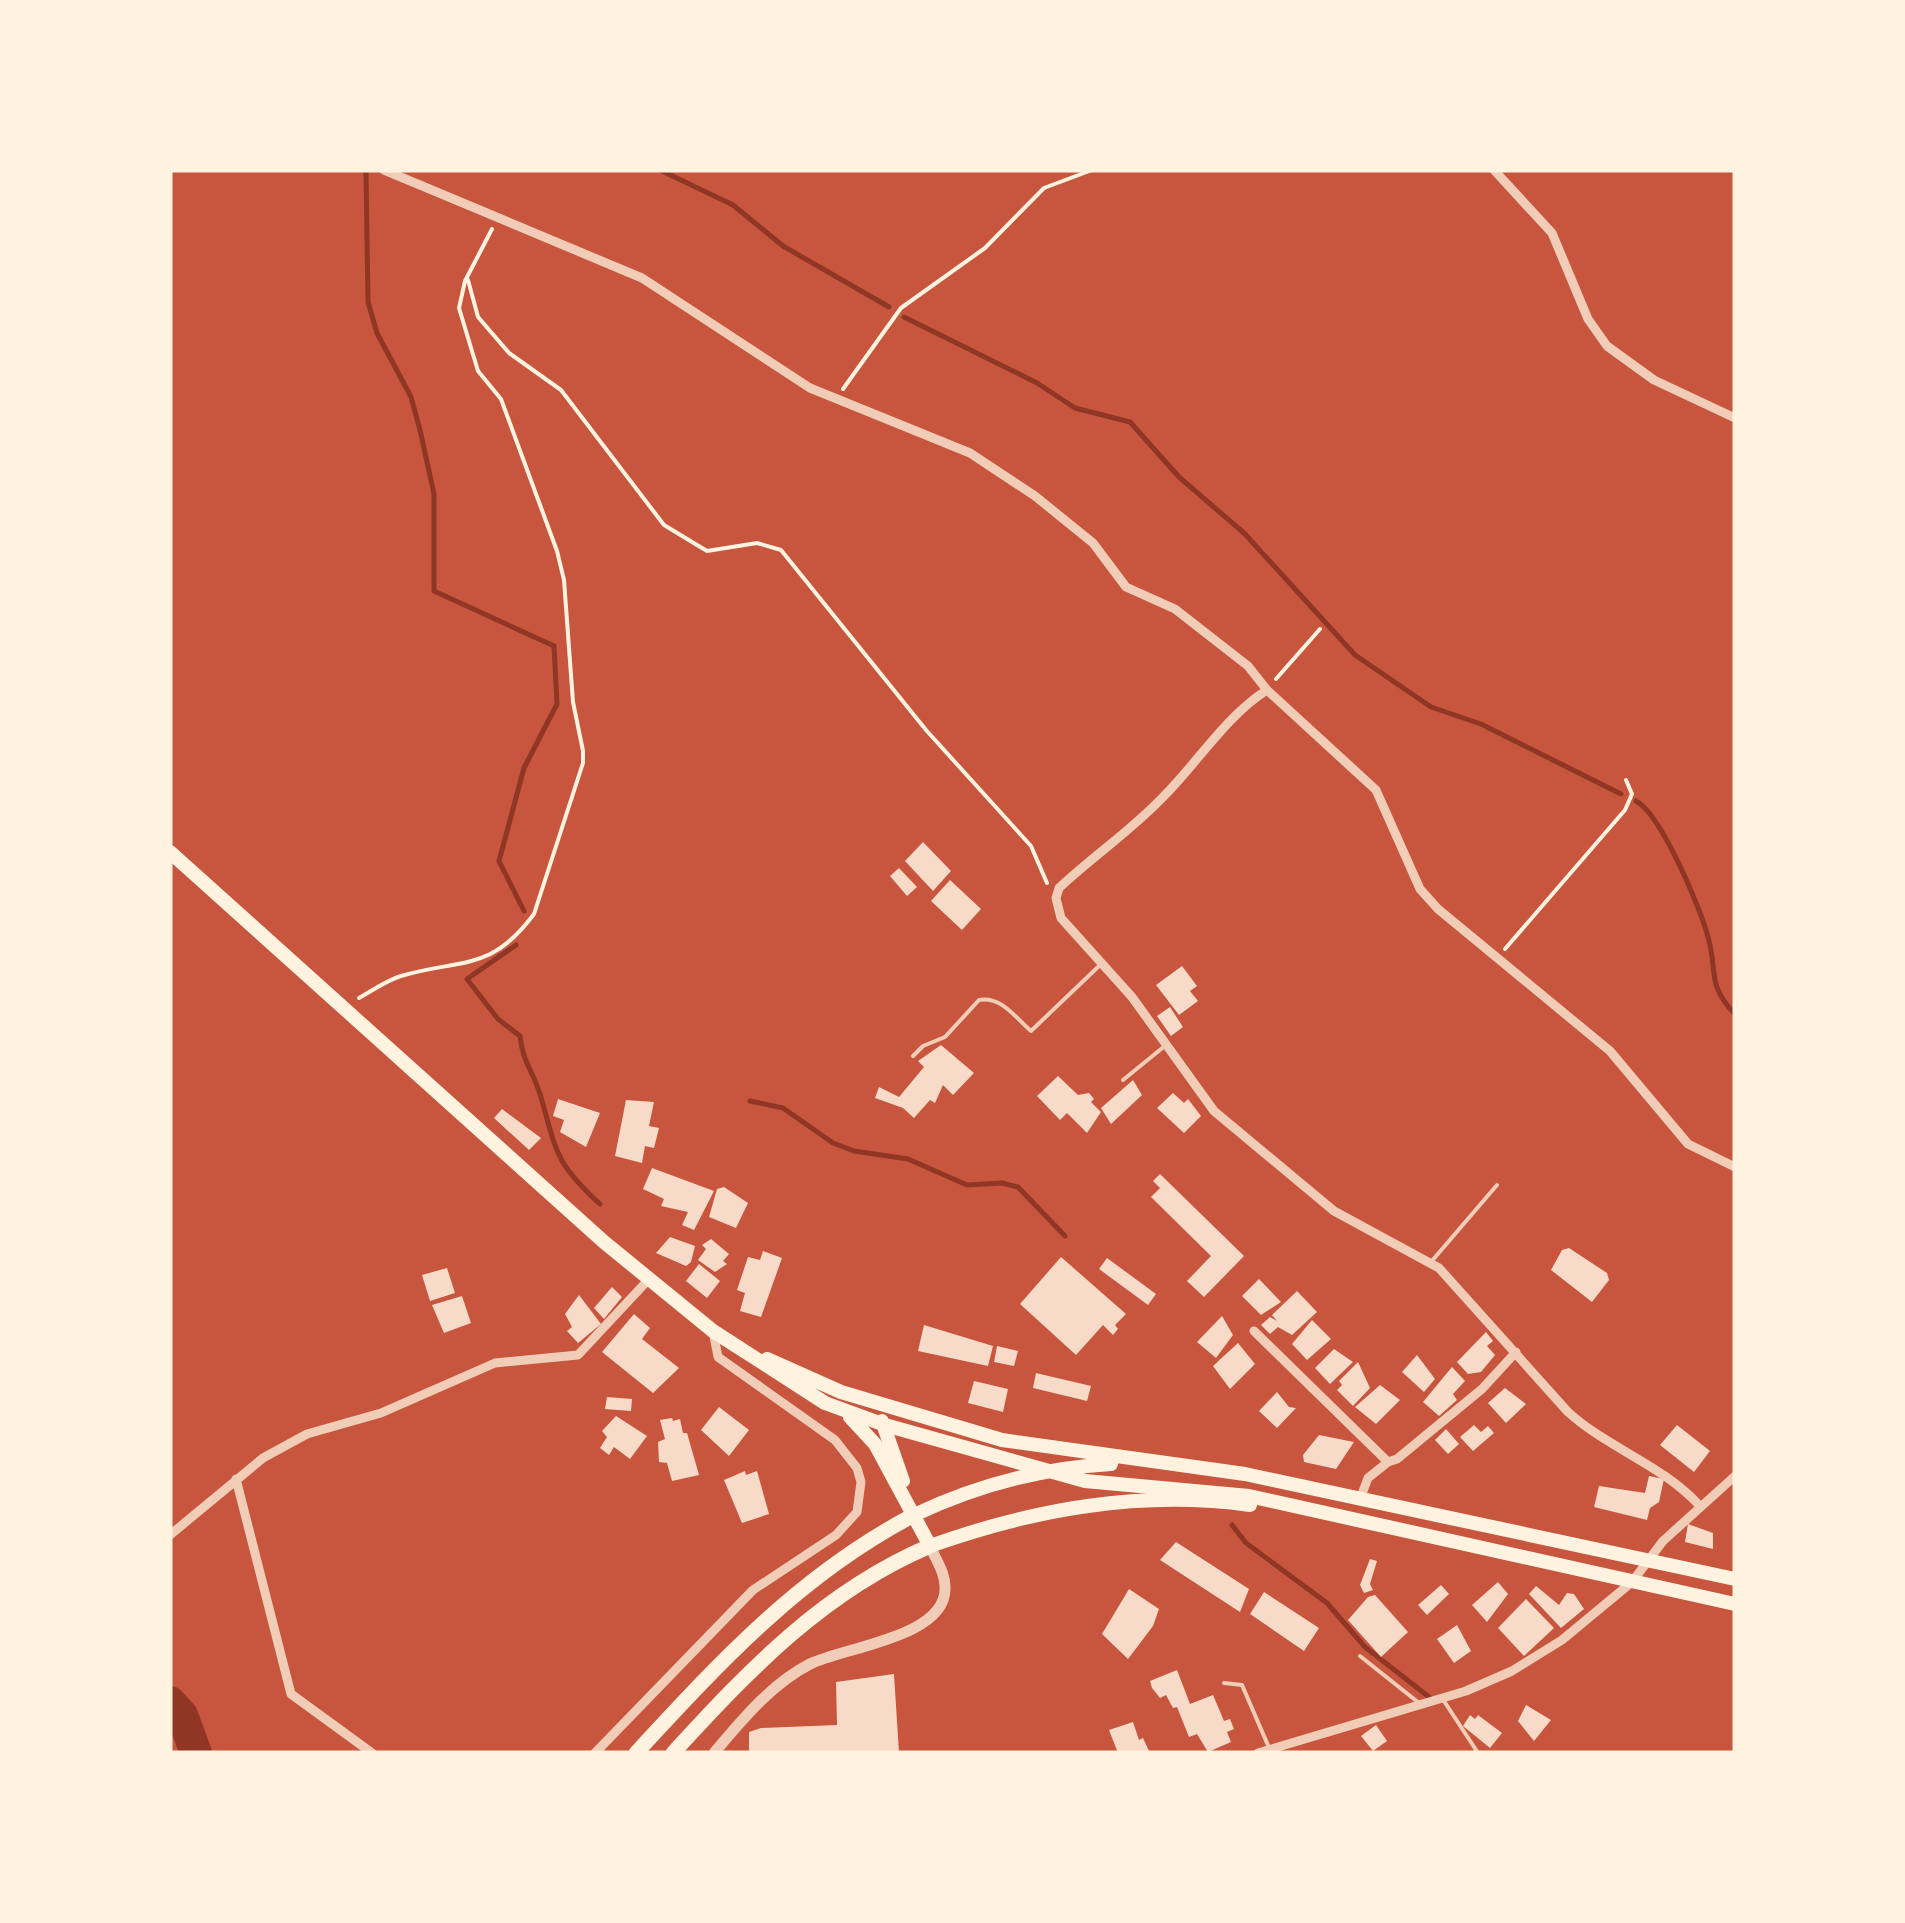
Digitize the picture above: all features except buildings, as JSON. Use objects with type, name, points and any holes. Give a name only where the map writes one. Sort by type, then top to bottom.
[{"type":"highway","points":[[170,852],[648,1279],[713,1331],[796,1387],[844,1412],[1048,1473],[1101,1483],[1220,1492],[1735,1604]]},
{"type":"highway","points":[[713,1331],[804,1376],[908,1414],[995,1438],[1245,1474],[1735,1579]]},
{"type":"highway","points":[[804,1376],[836,1400],[875,1413],[885,1425],[914,1515]]},
{"type":"highway","points":[[844,1412],[875,1444],[930,1546]]},
{"type":"highway","points":[[636,1753],[794,1592],[860,1545],[914,1515],[975,1490],[1048,1473],[1092,1466],[1165,1464]]},
{"type":"highway","points":[[673,1753],[735,1686],[807,1618],[865,1577],[930,1546],[1032,1514],[1092,1504],[1206,1502],[1330,1516]]},
{"type":"street","points":[[384,170],[642,278],[835,402],[970,454],[1070,522],[1126,587],[1194,621],[1212,641],[1248,666],[1267,690],[1376,790],[1420,890],[1610,1051],[1688,1144],[1735,1168]]},
{"type":"street","points":[[1494,170],[1552,233],[1588,319],[1607,346],[1654,380],[1735,418]]},
{"type":"street","points":[[1267,690],[1243,708],[1148,813],[1110,840],[1057,894],[1061,918],[1103,963],[1214,1111],[1303,1188],[1356,1225],[1431,1262],[1591,1432],[1669,1475],[1700,1505]]},
{"type":"street","points":[[170,1536],[236,1479],[307,1434],[381,1413],[495,1362],[578,1355],[648,1279]]},
{"type":"street","points":[[595,1753],[753,1590],[836,1535],[857,1512],[861,1482],[848,1456],[806,1418],[718,1356],[713,1331]]},
{"type":"street","points":[[1254,1331],[1388,1462]]},
{"type":"street","points":[[1360,1499],[1368,1478],[1388,1462],[1397,1460],[1482,1389],[1516,1352]]},
{"type":"street","points":[[1258,1753],[1421,1705],[1512,1671],[1562,1640],[1632,1582],[1700,1505],[1735,1476]]},
{"type":"street","points":[[236,1479],[291,1694],[372,1753]]},
{"type":"street","points":[[714,1753],[760,1701],[808,1665],[913,1629],[932,1618],[941,1606],[946,1586],[930,1546]]},
{"type":"lane","points":[[913,1056],[923,1046],[945,1037],[979,1000],[986,998],[996,1000],[1031,1031],[1103,963]]},
{"type":"lane","points":[[1123,1080],[1166,1045]]},
{"type":"lane","points":[[1431,1262],[1497,1185]]},
{"type":"lane","points":[[1360,1656],[1421,1705]]},
{"type":"lane","points":[[1224,1683],[1242,1685],[1270,1750]]},
{"type":"lane","points":[[1442,1698],[1478,1753]]},
{"type":"path","points":[[835,402],[893,316],[985,248],[1030,198],[1070,176],[1092,170]]},
{"type":"path","points":[[342,1008],[400,976],[470,966],[522,931],[534,914],[584,763],[573,702],[564,580],[501,399],[473,358],[459,308],[467,277],[498,218]]},
{"type":"path","points":[[467,277],[478,317],[503,347],[561,390],[664,525],[708,550],[758,543],[781,550],[926,730],[1031,846],[1046,882],[1057,894]]},
{"type":"path","points":[[1267,690],[1320,629]]},
{"type":"path","points":[[1499,956],[1625,810],[1632,794],[1626,780]]},
{"type":"waterway","points":[[660,170],[733,205],[783,246],[889,307]]},
{"type":"waterway","points":[[366,173],[368,302],[377,333],[411,397],[420,430],[434,494],[434,591],[554,646],[557,704],[524,768],[499,861],[524,911]]},
{"type":"waterway","points":[[904,317],[1037,383],[1075,408],[1130,422],[1179,477],[1244,533],[1355,655],[1431,707],[1481,724],[1621,794]]},
{"type":"waterway","points":[[1636,801],[1657,824],[1678,863],[1708,937],[1716,985],[1735,1014]]},
{"type":"waterway","points":[[516,945],[467,979],[498,1019],[520,1036],[559,1154],[573,1177],[600,1204]]},
{"type":"waterway","points":[[750,1101],[783,1108],[833,1143],[854,1151],[908,1159],[967,1185],[1002,1183],[1018,1187],[1065,1236]]},
{"type":"waterway","points":[[1232,1525],[1246,1543],[1327,1603],[1365,1647],[1429,1697]]},
{"type":"waterway","points":[[170,1702],[182,1715],[196,1753]]}]
